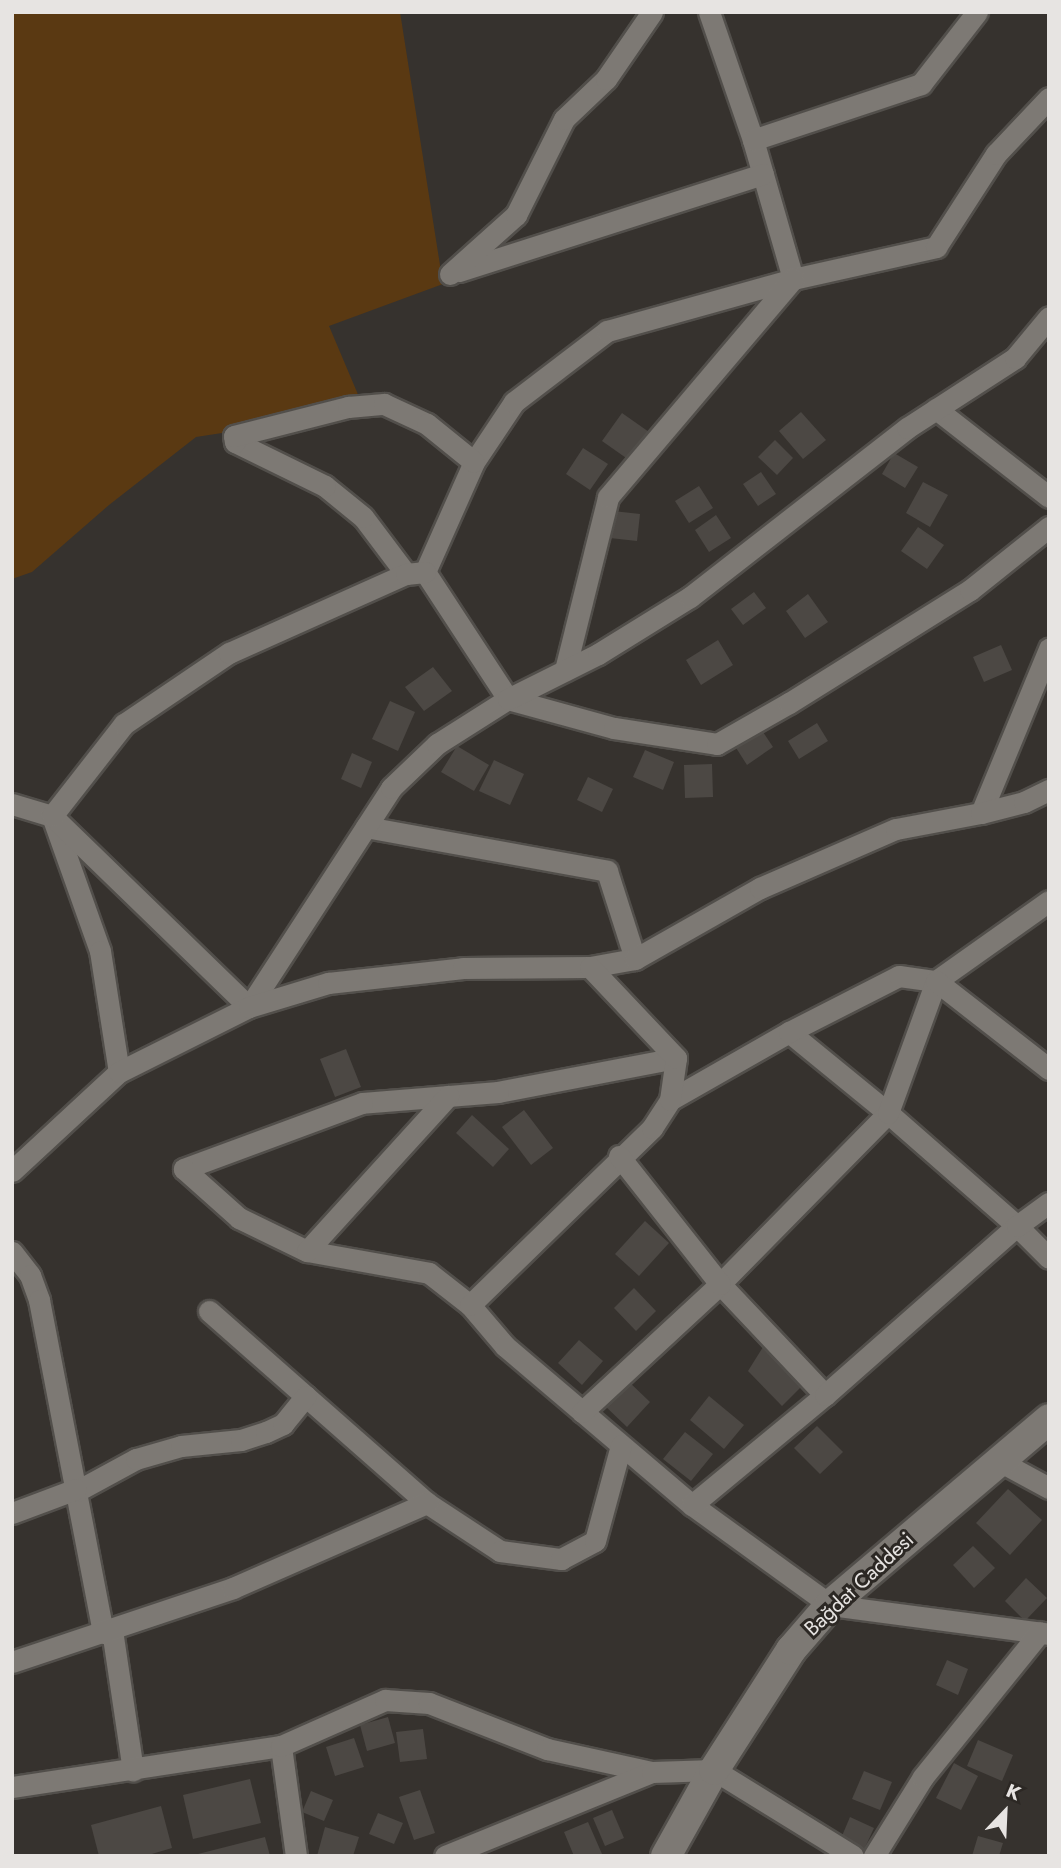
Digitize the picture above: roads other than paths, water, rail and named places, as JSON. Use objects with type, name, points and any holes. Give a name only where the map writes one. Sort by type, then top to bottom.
[{"type":"street","points":[[652,12],[606,79],[564,119],[516,215],[450,274],[763,174]]},
{"type":"street","points":[[709,12],[753,140],[793,279]]},
{"type":"street","points":[[753,140],[921,84],[977,12]]},
{"type":"street","points":[[52,816],[124,724],[229,653],[415,573],[474,462],[514,402],[607,331],[793,279],[936,247],[996,154],[1049,98]]},
{"type":"street","points":[[565,670],[608,497],[793,279]]},
{"type":"street","points":[[249,1007],[391,788],[437,744],[508,699],[565,670],[690,597],[907,428],[1016,358],[1049,317]]},
{"type":"street","points":[[474,462],[427,424],[384,404],[348,407],[234,436],[235,442],[325,486],[363,517],[415,573],[508,699],[614,728],[717,744],[789,703],[970,590],[1049,527]]},
{"type":"street","points":[[936,409],[1049,497]]},
{"type":"street","points":[[981,813],[1049,649]]},
{"type":"street","points":[[12,1171],[119,1072],[249,1007],[328,983],[463,968],[590,967],[635,959],[760,888],[896,829],[981,813],[1024,802],[1049,790]]},
{"type":"street","points":[[12,804],[52,816],[249,1007]]},
{"type":"street","points":[[52,816],[100,951],[119,1072]]},
{"type":"street","points":[[366,827],[607,872],[635,959]]},
{"type":"street","points":[[582,1412],[720,1284],[888,1113],[936,981],[1049,901]]},
{"type":"street","points":[[590,967],[676,1058]]},
{"type":"street","points":[[670,1100],[789,1032],[900,976],[936,981],[1049,1069]]},
{"type":"street","points":[[789,1032],[888,1113],[1017,1226],[1049,1258]]},
{"type":"street","points":[[676,1058],[498,1092],[362,1102],[184,1169],[239,1218],[307,1251],[429,1273],[470,1306],[505,1346],[692,1505],[830,1605],[1044,1633]]},
{"type":"street","points":[[470,1306],[619,1156],[652,1128],[670,1100],[676,1058]]},
{"type":"street","points":[[307,1251],[447,1096]]},
{"type":"street","points":[[619,1156],[720,1284],[825,1395]]},
{"type":"street","points":[[692,1505],[825,1395],[1017,1226],[1049,1203]]},
{"type":"street","points":[[12,1252],[30,1275],[39,1300],[133,1770]]},
{"type":"street","points":[[209,1311],[428,1503],[500,1551],[561,1559],[595,1541],[621,1445]]},
{"type":"street","points":[[12,1513],[77,1490],[136,1459],[181,1446],[241,1440],[266,1432],[283,1424],[306,1396]]},
{"type":"street","name":"Bağdat Caddesi","points":[[666,1856],[714,1770],[791,1650],[830,1605],[1049,1419]]},
{"type":"street","points":[[1001,1462],[1049,1488]]},
{"type":"street","points":[[12,1662],[233,1588],[428,1503]]},
{"type":"street","points":[[874,1856],[923,1777],[1044,1633]]},
{"type":"street","points":[[12,1787],[281,1746],[385,1700],[429,1703],[547,1749],[652,1772],[714,1770],[853,1856]]},
{"type":"street","points":[[281,1746],[296,1856]]},
{"type":"street","points":[[445,1856],[652,1772]]}]
